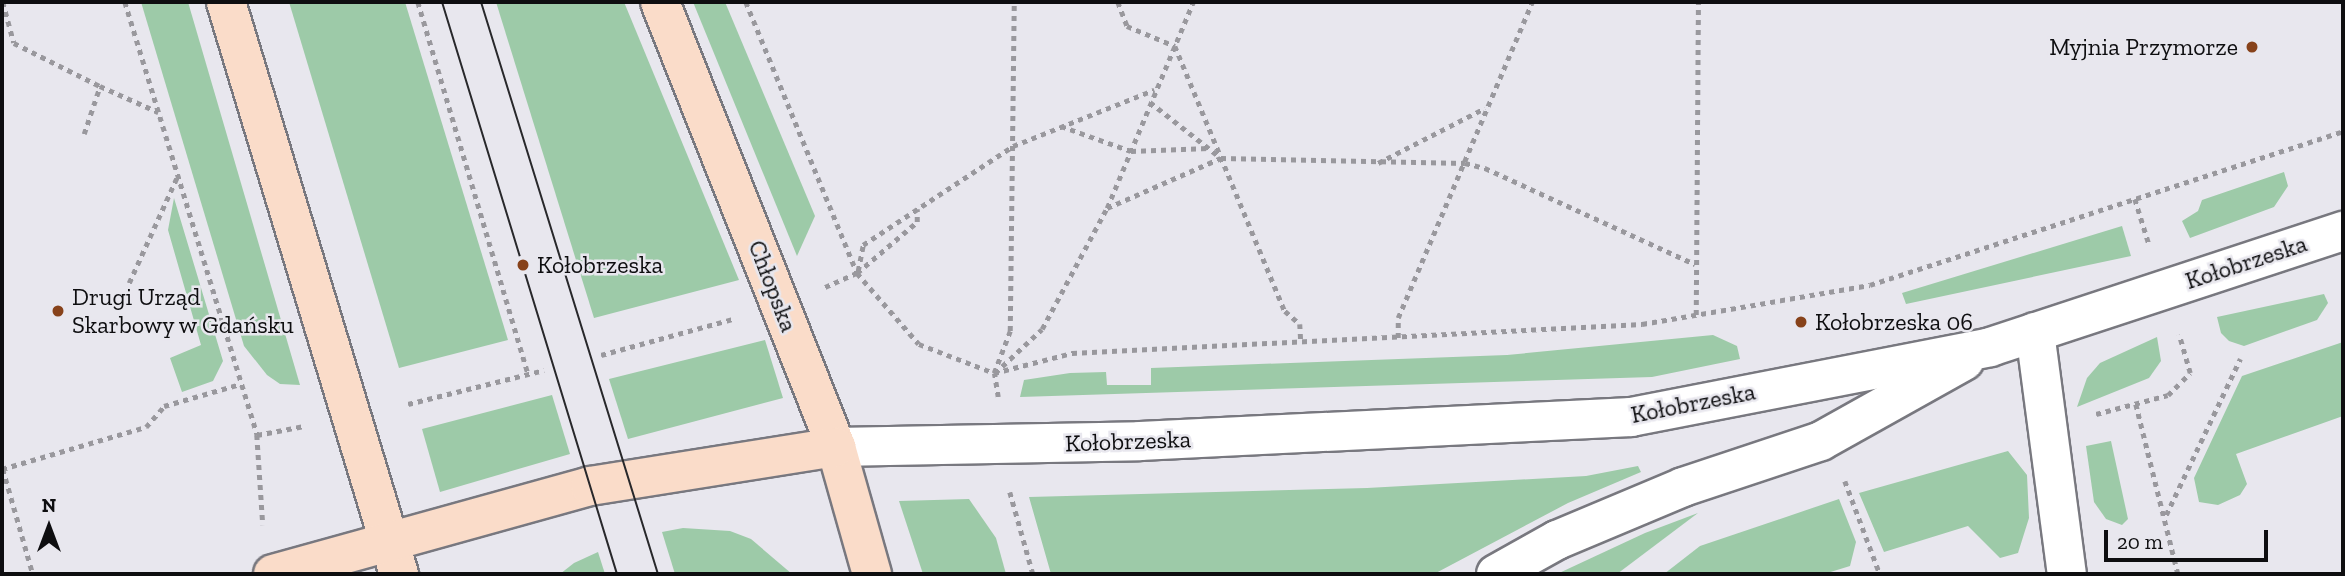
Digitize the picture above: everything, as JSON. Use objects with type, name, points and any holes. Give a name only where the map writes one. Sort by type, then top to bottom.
[{"type":"main road","points":[[226,2],[394,557]]},
{"type":"main road","name":"Chłopska","points":[[660,2],[836,447],[872,574]]},
{"type":"main road","name":"Kołobrzeska","points":[[273,574],[394,557],[628,477],[836,447]]},
{"type":"street","name":"Kołobrzeska","points":[[836,447],[1140,442],[1631,417],[1990,347],[2343,231]]},
{"type":"street","points":[[2035,332],[2067,574]]},
{"type":"street","name":"Kołobrzeska","points":[[1496,574],[1557,540],[1684,487],[1821,440],[1990,347]]},
{"type":"path","points":[[4,2],[14,43],[159,113]]},
{"type":"path","points":[[125,2],[257,435],[264,530]]},
{"type":"path","points":[[418,2],[528,373]]},
{"type":"path","points":[[746,2],[857,273],[919,344],[994,373],[1072,353],[1642,324],[1870,285],[2343,131]]},
{"type":"path","points":[[999,404],[994,373],[1010,331],[1014,2]]},
{"type":"path","points":[[1118,2],[1127,26],[1175,46],[1285,311],[1300,324],[1301,341]]},
{"type":"path","points":[[994,373],[1042,329],[1107,208],[1193,2]]},
{"type":"path","points":[[1398,338],[1398,318],[1531,2]]},
{"type":"path","points":[[1696,315],[1698,2]]},
{"type":"path","points":[[84,134],[100,86]]},
{"type":"path","points":[[857,273],[863,245],[1013,146],[1060,125],[1155,90]]},
{"type":"path","points":[[1150,102],[1221,158]]},
{"type":"path","points":[[1377,163],[1487,107]]},
{"type":"path","points":[[1060,125],[1130,151],[1209,148]]},
{"type":"path","points":[[1107,208],[1221,158],[1465,163],[1695,264]]},
{"type":"path","points":[[129,284],[178,176]]},
{"type":"path","points":[[814,292],[857,273],[917,222],[917,209]]},
{"type":"path","points":[[601,355],[744,316]]},
{"type":"path","points":[[2166,515],[2240,359]]},
{"type":"path","points":[[408,404],[544,370]]},
{"type":"path","points":[[2047,426],[2168,395],[2190,373]]},
{"type":"path","points":[[33,574],[2,469],[146,427],[164,406],[240,384]]},
{"type":"path","points":[[2136,404],[2166,515],[2178,574]]},
{"type":"path","points":[[257,435],[310,425]]},
{"type":"path","points":[[1844,480],[1880,574]]},
{"type":"path","points":[[1009,491],[1033,574]]},
{"type":"green space","points":[[141,2],[188,2],[300,385],[280,384],[267,375],[244,346]]},
{"type":"green space","points":[[289,2],[405,2],[508,340],[399,368]]},
{"type":"green space","points":[[496,2],[624,2],[739,280],[594,318]]},
{"type":"green space","points":[[693,2],[725,2],[815,216],[797,256]]},
{"type":"green space","points":[[2284,172],[2288,186],[2274,207],[2190,238],[2182,221],[2198,211],[2202,200]]},
{"type":"green space","points":[[174,198],[223,361],[213,381],[182,392],[170,358],[201,345],[168,230]]},
{"type":"green space","points":[[2122,226],[2131,256],[1906,304],[1902,293]]},
{"type":"green space","points":[[2324,294],[2328,303],[2317,320],[2244,346],[2229,341],[2221,333],[2217,317]]},
{"type":"green space","points":[[1713,335],[1737,346],[1740,359],[1652,377],[1020,397],[1024,380],[1070,373],[1106,372],[1107,385],[1151,385],[1151,368],[1507,355]]},
{"type":"green space","points":[[2157,337],[2161,361],[2149,378],[2077,407],[2087,378],[2100,363]]},
{"type":"green space","points":[[765,340],[783,398],[628,439],[609,379]]},
{"type":"green space","points":[[2343,342],[2343,416],[2236,454],[2247,484],[2240,495],[2218,505],[2199,502],[2194,478],[2242,376]]},
{"type":"green space","points":[[552,395],[570,454],[440,492],[422,429]]},
{"type":"green space","points":[[2111,441],[2128,519],[2122,525],[2106,519],[2094,502],[2086,446]]},
{"type":"green space","points":[[2008,451],[2027,475],[2029,518],[2018,553],[2000,558],[1968,526],[1884,552],[1859,493]]},
{"type":"green space","points":[[1638,466],[1641,472],[1568,503],[1434,574],[1051,574],[1029,497],[1367,488],[1586,476]]},
{"type":"green space","points":[[969,499],[996,538],[1006,574],[923,574],[899,501]]},
{"type":"green space","points":[[1839,499],[1856,542],[1850,566],[1824,574],[1664,574],[1700,546]]},
{"type":"green space","points":[[1698,513],[1617,574],[1557,574],[1645,533]]},
{"type":"green space","points":[[683,528],[730,531],[751,539],[792,574],[675,574],[662,532]]},
{"type":"green space","points":[[598,552],[605,574],[560,574],[574,563]]},
{"type":"tram line","points":[[442,2],[617,574]]},
{"type":"tram line","points":[[481,2],[658,574]]},
{"type":"place","name":"Myjnia Przymorze","points":[[2252,47]]},
{"type":"place","name":"Kołobrzeska","points":[[523,265]]},
{"type":"place","name":"Drugi Urząd Skarbowy w Gdańsku","points":[[58,311]]},
{"type":"place","name":"Kołobrzeska 06","points":[[1801,322]]}]
